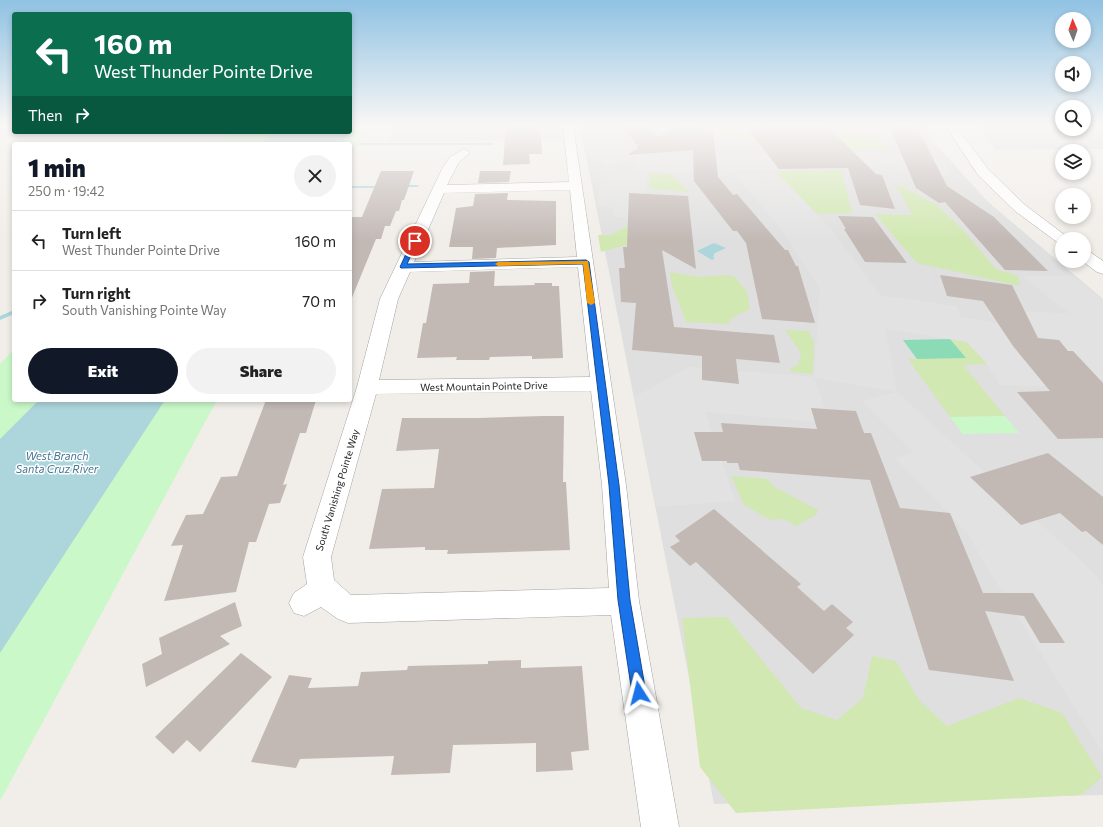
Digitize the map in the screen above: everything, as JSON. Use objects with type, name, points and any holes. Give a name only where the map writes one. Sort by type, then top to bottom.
[{"type":"street","name":"South Vanishing Pointe Way","points":[[452,164],[389,299],[367,387],[317,557],[318,580],[313,596],[337,603],[348,609],[358,610],[624,600]]},
{"type":"street","points":[[574,164],[617,511],[624,600],[660,827]]},
{"type":"street","points":[[977,164],[983,172],[1020,208],[1055,234]]},
{"type":"street","points":[[439,189],[577,186]]},
{"type":"street","points":[[1091,260],[1103,269]]},
{"type":"street","points":[[403,267],[586,262]]},
{"type":"street","name":"West Mountain Pointe Drive","points":[[367,387],[601,384]]},
{"type":"shaded area","points":[[588,164],[953,164],[987,201],[1055,258],[1055,268],[1066,268],[1103,299],[1103,795],[714,804]]},
{"type":"shaded area","points":[[603,164],[617,164],[608,167]]},
{"type":"shaded area","points":[[635,164],[877,164],[880,167],[727,172],[726,176],[647,171],[642,218],[614,217],[613,207],[597,206],[602,168],[632,170]]},
{"type":"shaded area","points":[[881,164],[946,164],[951,176],[899,171],[897,166]]},
{"type":"shaded area","points":[[777,173],[831,229],[880,295],[957,306],[961,317],[997,323],[987,311],[1069,313],[1022,276],[1073,276],[1103,300],[1103,388],[1000,385],[987,364],[967,342],[885,329],[897,392],[1092,571],[1103,585],[1103,753],[967,533],[895,458],[914,453],[862,401],[896,392],[814,378],[825,408],[856,411],[861,426],[705,412],[735,501],[656,507],[634,397],[689,367],[814,377],[820,289],[781,229],[735,175]]},
{"type":"green space","points":[[841,170],[852,213],[817,214],[777,173],[782,171]]},
{"type":"green space","points":[[650,173],[670,174],[689,192],[649,189]]},
{"type":"green space","points":[[893,186],[901,186],[937,205],[964,231],[996,269],[1018,276],[1020,286],[917,263],[875,214],[912,215],[899,190]]},
{"type":"green space","points":[[629,225],[646,239],[601,252],[598,235],[610,235]]},
{"type":"green space","points":[[670,272],[701,277],[726,275],[735,277],[747,292],[750,309],[734,317],[727,324],[686,322],[672,286]]},
{"type":"green space","points":[[785,330],[809,331],[814,343],[813,374],[792,372],[790,368],[798,365],[801,353]]},
{"type":"green space","points":[[950,339],[967,342],[987,364],[963,365],[1005,416],[950,417],[908,359],[965,358]]},
{"type":"green space","points":[[950,339],[966,358],[917,359],[903,340]]},
{"type":"green space","points":[[12,351],[12,402],[216,402],[0,801],[0,364]]},
{"type":"green space","points":[[1005,416],[1019,433],[963,434],[950,417]]},
{"type":"green space","points":[[731,476],[768,479],[773,486],[818,510],[816,515],[796,526],[784,519],[770,520],[744,505]]},
{"type":"green space","points":[[727,617],[801,708],[837,720],[863,698],[872,656],[896,661],[919,700],[947,726],[1019,698],[1062,713],[1102,777],[1081,795],[736,813],[700,767],[682,618]]},
{"type":"water","points":[[714,243],[726,248],[715,253],[713,257],[715,258],[712,260],[697,251]]},
{"type":"water","name":"West Branch Santa Cruz River","points":[[37,402],[164,402],[0,653],[0,439]]},
{"type":"building","points":[[503,164],[530,164],[503,165]]},
{"type":"building","points":[[693,164],[717,164],[718,177],[733,195],[737,194],[785,250],[788,250],[796,266],[798,266],[815,323],[762,319],[746,243],[737,231],[733,231],[694,181]]},
{"type":"building","points":[[775,164],[865,164],[876,174],[882,175],[895,209],[860,205],[848,168],[779,169]]},
{"type":"building","points":[[906,164],[936,164],[947,186],[994,217],[1048,271],[1005,270],[945,202],[939,203],[916,188]]},
{"type":"building","points":[[381,171],[414,171],[399,211],[396,211],[390,226],[385,226],[381,239],[376,239],[352,298],[352,217],[362,217]]},
{"type":"building","points":[[480,171],[511,171],[509,182],[478,183]]},
{"type":"building","points":[[508,193],[507,200],[556,201],[556,245],[497,248],[496,258],[472,259],[473,247],[449,247],[456,208],[473,206],[475,194]]},
{"type":"building","points":[[629,193],[688,196],[696,269],[662,250],[674,327],[774,335],[780,363],[736,359],[739,384],[702,380],[702,356],[632,350],[636,303],[621,302],[619,268],[625,268],[623,247],[627,247]]},
{"type":"building","points":[[838,216],[873,217],[907,263],[865,262],[844,229],[846,229]]},
{"type":"building","points":[[495,271],[494,286],[552,283],[552,286],[559,286],[563,358],[532,359],[532,356],[490,357],[489,360],[456,360],[457,357],[417,358],[423,323],[426,323],[433,284],[469,283],[470,272]]},
{"type":"building","points":[[940,275],[1012,285],[1038,338],[1059,340],[1068,351],[1073,351],[1103,383],[1103,438],[1058,439],[1017,392],[1050,391],[1013,346],[983,301],[947,296]]},
{"type":"building","points":[[265,402],[315,402],[306,433],[300,433],[283,485],[287,484],[280,503],[269,504],[256,542],[249,542],[236,592],[164,601],[183,545],[171,546],[186,515],[203,514],[221,477],[237,476]]},
{"type":"building","points":[[811,408],[856,411],[864,433],[871,433],[900,508],[950,513],[983,593],[1033,593],[1065,643],[1040,643],[1024,616],[985,611],[1014,681],[929,670],[870,480],[740,470],[738,463],[727,463],[727,461],[702,461],[694,432],[723,432],[721,423],[817,429]]},
{"type":"building","points":[[564,416],[563,482],[566,482],[570,550],[447,554],[448,550],[425,550],[425,547],[369,549],[382,489],[434,488],[439,449],[396,451],[402,418]]},
{"type":"building","points":[[1048,453],[1103,497],[1103,545],[1086,531],[1082,532],[1060,513],[1021,525],[970,477]]},
{"type":"building","points":[[714,509],[801,584],[797,587],[824,611],[832,604],[853,622],[846,628],[854,635],[813,674],[696,562],[690,566],[670,547],[680,541],[675,536]]},
{"type":"building","points":[[235,602],[242,626],[220,636],[230,644],[146,687],[142,664],[162,654],[159,638]]},
{"type":"building","points":[[241,653],[272,677],[200,752],[187,740],[173,754],[155,737]]},
{"type":"building","points":[[521,660],[521,668],[582,666],[589,750],[571,752],[573,770],[536,772],[536,743],[453,745],[450,773],[391,775],[394,756],[300,759],[296,768],[251,762],[289,675],[312,678],[308,688],[358,686],[361,672],[407,670],[408,666],[488,664],[488,661]]},
{"type":"waterway","points":[[399,186],[417,186]]},
{"type":"waterway","points":[[352,187],[383,187]]},
{"type":"waterway","points":[[0,318],[12,313]]},
{"type":"slow traffic","points":[[498,264],[586,262],[591,303]]},
{"type":"route","points":[[415,241],[403,267],[586,262],[617,511],[624,600],[639,693]]}]
